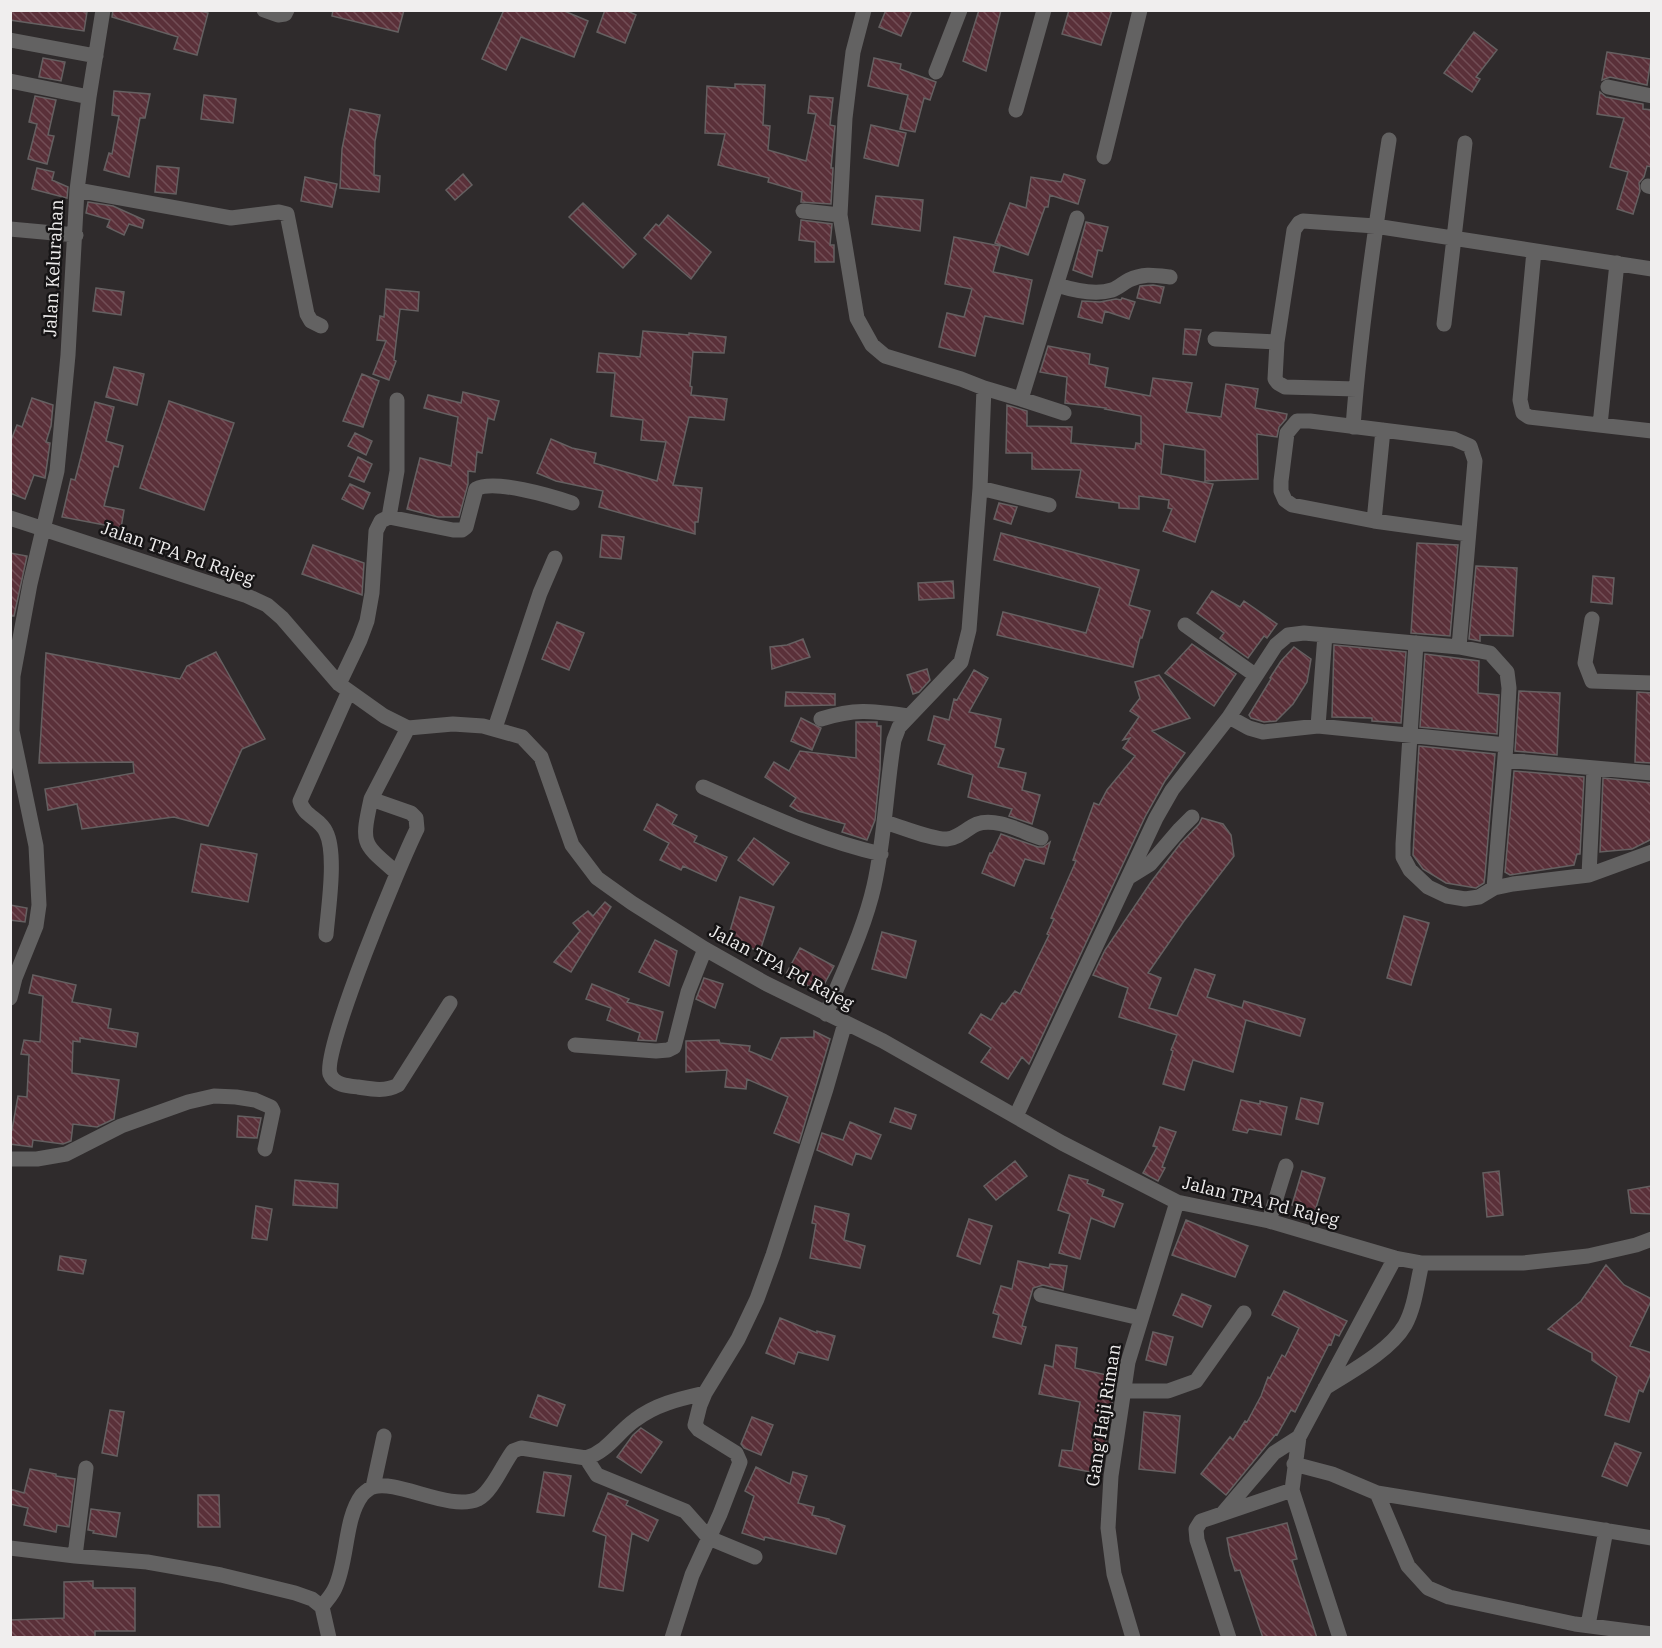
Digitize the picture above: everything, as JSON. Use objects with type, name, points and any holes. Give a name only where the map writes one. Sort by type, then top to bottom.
[{"type":"street","name":"Jalan Kelurahan","points":[[10,998],[13,978],[36,926],[39,906],[36,846],[12,731],[13,676],[30,584],[57,471],[67,366],[77,190],[103,10]]},
{"type":"street","points":[[264,10],[278,15],[285,14],[286,10]]},
{"type":"street","points":[[864,10],[853,52],[840,215],[857,318],[872,345],[885,356],[1064,413]]},
{"type":"street","points":[[936,72],[960,10]]},
{"type":"street","points":[[1016,110],[1044,10]]},
{"type":"street","points":[[1104,157],[1140,10]]},
{"type":"street","points":[[10,40],[96,56]]},
{"type":"street","points":[[10,81],[89,97]]},
{"type":"street","points":[[1608,87],[1652,96]]},
{"type":"street","points":[[1353,427],[1375,226],[1389,140]]},
{"type":"street","points":[[1444,324],[1466,143]]},
{"type":"street","points":[[77,190],[231,218],[279,212],[287,214],[307,314],[311,321],[321,326]]},
{"type":"street","points":[[803,211],[840,215]]},
{"type":"street","points":[[1021,399],[1077,218]]},
{"type":"street","points":[[1356,389],[1284,387],[1278,383],[1275,374],[1277,342],[1294,230],[1303,221],[1375,226],[1652,269]]},
{"type":"street","points":[[10,229],[76,235]]},
{"type":"street","points":[[1534,251],[1520,408],[1529,417],[1652,431]]},
{"type":"street","points":[[1600,425],[1617,264]]},
{"type":"street","points":[[1057,285],[1071,290],[1097,292],[1112,290],[1127,281],[1149,274],[1170,277]]},
{"type":"street","points":[[1215,339],[1277,342]]},
{"type":"street","points":[[826,1014],[866,915],[880,854],[894,740],[899,727],[961,662],[965,649],[969,630],[980,489],[984,388]]},
{"type":"street","points":[[390,517],[397,471],[397,400]]},
{"type":"street","points":[[1459,647],[1475,461],[1470,446],[1454,439],[1310,421],[1297,421],[1287,433],[1281,491],[1285,500],[1292,505],[1374,521],[1468,534]]},
{"type":"street","points":[[1374,521],[1383,430]]},
{"type":"street","points":[[326,935],[331,865],[330,843],[326,832],[320,824],[307,815],[300,801],[344,688],[367,621],[372,593],[376,531],[381,521],[390,517],[462,530],[466,527],[476,489],[483,486],[506,487],[572,502]]},
{"type":"street","points":[[980,489],[1049,505]]},
{"type":"street","name":"Jalan TPA Pd Rajeg","points":[[10,518],[245,595],[267,605],[282,618],[344,688],[384,716],[408,728],[453,724],[495,728],[522,737],[542,757],[572,845],[597,878],[632,903],[765,983],[883,1041],[1103,1165],[1177,1202],[1269,1221],[1395,1258],[1422,1263],[1523,1263],[1588,1256],[1652,1239]]},
{"type":"street","points":[[495,728],[540,593],[555,558]]},
{"type":"street","points":[[1592,619],[1585,663],[1592,681],[1652,683]]},
{"type":"street","points":[[1185,625],[1255,675]]},
{"type":"street","points":[[1016,1116],[1156,818],[1172,790],[1229,717],[1276,645],[1288,635],[1304,633],[1459,647],[1490,653],[1507,672],[1509,688],[1494,888]]},
{"type":"street","points":[[1318,726],[1325,636]]},
{"type":"street","points":[[1416,643],[1403,844],[1404,857],[1410,870],[1428,887],[1447,896],[1465,899],[1479,897],[1494,888],[1513,884],[1589,875],[1652,852]]},
{"type":"street","points":[[821,719],[846,711],[866,710],[909,716]]},
{"type":"street","points":[[1229,717],[1263,732],[1318,726],[1410,735],[1594,768],[1652,773]]},
{"type":"street","points":[[396,873],[369,849],[364,831],[371,799],[408,728]]},
{"type":"street","points":[[1589,875],[1594,768]]},
{"type":"street","points":[[703,787],[802,830],[853,848],[880,854]]},
{"type":"street","points":[[371,799],[411,813],[416,818],[417,829],[396,873],[366,948],[329,1066],[334,1081],[342,1085],[377,1090],[398,1085],[450,1003]]},
{"type":"street","points":[[1129,877],[1150,864],[1192,817]]},
{"type":"street","points":[[884,822],[943,839],[955,837],[977,824],[987,823],[1006,826],[1041,838]]},
{"type":"street","points":[[574,1045],[656,1051],[674,1047],[688,992],[705,949]]},
{"type":"street","points":[[672,1638],[692,1575],[740,1462],[736,1453],[699,1430],[695,1425],[700,1405],[738,1339],[757,1299],[826,1089],[845,1023]]},
{"type":"street","points":[[10,1159],[37,1159],[66,1154],[121,1126],[188,1102],[214,1096],[255,1100],[271,1107],[273,1111],[265,1149]]},
{"type":"street","points":[[1269,1221],[1286,1166]]},
{"type":"street","name":"Gang Haji Riman","points":[[1133,1638],[1114,1574],[1108,1528],[1111,1476],[1128,1362],[1177,1202]]},
{"type":"street","points":[[1340,1638],[1292,1490],[1294,1464],[1299,1437],[1395,1258]]},
{"type":"street","points":[[1323,1390],[1375,1355],[1405,1325],[1413,1303],[1422,1263]]},
{"type":"street","points":[[1041,1295],[1140,1318]]},
{"type":"street","points":[[1124,1391],[1168,1391],[1196,1381],[1244,1313]]},
{"type":"street","points":[[322,1607],[338,1581],[355,1508],[363,1494],[373,1487],[391,1487],[437,1499],[477,1500],[487,1492],[513,1451],[521,1448],[586,1458],[604,1450],[632,1422],[653,1407],[705,1393]]},
{"type":"street","points":[[373,1487],[384,1436]]},
{"type":"street","points":[[1222,1514],[1274,1453],[1299,1437]]},
{"type":"street","points":[[586,1458],[597,1475],[685,1511],[709,1538],[755,1557]]},
{"type":"street","points":[[1294,1464],[1332,1474],[1377,1493],[1652,1538]]},
{"type":"street","points":[[75,1556],[86,1468]]},
{"type":"street","points":[[1229,1638],[1197,1540],[1196,1528],[1201,1521],[1292,1490]]},
{"type":"street","points":[[1377,1493],[1408,1566],[1428,1588],[1449,1598],[1579,1629],[1652,1634]]},
{"type":"street","points":[[1579,1629],[1606,1530]]},
{"type":"street","points":[[10,1548],[147,1562],[221,1575],[295,1593],[312,1599],[322,1607],[330,1638]]},
{"type":"building","points":[[10,10],[87,12],[84,31],[10,20]]},
{"type":"building","points":[[113,10],[197,10],[208,13],[197,55],[174,49],[178,37],[112,17]]},
{"type":"building","points":[[333,10],[404,10],[398,32],[332,16]]},
{"type":"building","points":[[504,10],[562,10],[588,21],[574,57],[521,37],[506,70],[482,59]]},
{"type":"building","points":[[605,10],[625,10],[636,15],[625,43],[597,32]]},
{"type":"building","points":[[886,10],[912,10],[901,36],[879,27]]},
{"type":"building","points":[[979,10],[1001,10],[986,71],[963,61]]},
{"type":"building","points":[[1069,10],[1112,10],[1101,45],[1062,34]]},
{"type":"building","points":[[1474,32],[1497,50],[1476,77],[1480,79],[1472,92],[1444,73]]},
{"type":"building","points":[[1607,52],[1651,59],[1647,85],[1610,77],[1602,80]]},
{"type":"building","points":[[43,58],[65,62],[61,81],[39,77]]},
{"type":"building","points":[[874,58],[901,64],[900,69],[936,82],[930,100],[924,98],[915,132],[900,129],[908,95],[868,86]]},
{"type":"building","points":[[735,84],[765,85],[763,125],[770,126],[768,150],[806,161],[816,114],[808,113],[810,96],[833,98],[830,125],[835,126],[831,168],[833,168],[831,204],[801,202],[802,192],[768,182],[769,178],[718,165],[725,134],[705,133],[707,86],[735,88]]},
{"type":"building","points":[[114,91],[150,94],[145,118],[140,118],[129,177],[104,170],[109,153],[112,154],[119,116],[112,115]]},
{"type":"building","points":[[1600,92],[1606,97],[1643,104],[1643,109],[1652,110],[1652,167],[1647,166],[1644,177],[1639,183],[1640,191],[1633,214],[1617,209],[1628,172],[1610,167],[1624,118],[1597,114]]},
{"type":"building","points":[[204,95],[236,99],[233,123],[201,119]]},
{"type":"building","points":[[35,96],[56,100],[48,135],[54,136],[47,164],[28,159],[37,124],[29,122]]},
{"type":"building","points":[[350,109],[380,115],[375,141],[374,175],[380,176],[379,192],[340,188],[342,149]]},
{"type":"building","points":[[871,125],[906,133],[898,166],[864,158]]},
{"type":"building","points":[[157,166],[179,168],[176,194],[155,192]]},
{"type":"building","points":[[37,168],[54,172],[52,180],[68,187],[67,198],[32,189]]},
{"type":"building","points":[[463,174],[472,185],[455,200],[446,190]]},
{"type":"building","points":[[1064,174],[1085,180],[1078,204],[1050,195],[1048,207],[1045,207],[1028,255],[995,243],[1010,203],[1026,208],[1031,177],[1061,182]]},
{"type":"building","points":[[305,177],[337,184],[332,207],[301,201]]},
{"type":"building","points":[[876,196],[923,200],[920,231],[872,224]]},
{"type":"building","points":[[88,202],[113,206],[144,220],[142,228],[129,224],[124,235],[107,227],[110,220],[86,213]]},
{"type":"building","points":[[583,203],[636,254],[623,268],[569,217]]},
{"type":"building","points":[[668,215],[711,252],[691,279],[644,238],[656,224],[659,226]]},
{"type":"building","points":[[801,220],[832,224],[830,245],[834,245],[834,262],[815,262],[815,242],[799,240]]},
{"type":"building","points":[[1086,222],[1108,227],[1102,251],[1098,250],[1092,277],[1073,270]]},
{"type":"building","points":[[954,237],[1000,246],[993,272],[1032,280],[1023,324],[985,316],[975,356],[939,347],[947,313],[964,317],[972,289],[945,284]]},
{"type":"building","points":[[1140,286],[1164,287],[1160,303],[1137,298]]},
{"type":"building","points":[[96,288],[124,292],[121,315],[93,311]]},
{"type":"building","points":[[386,289],[419,292],[418,311],[400,309],[394,360],[396,361],[389,380],[373,374],[386,341],[377,340],[380,316],[384,317]]},
{"type":"building","points":[[1122,298],[1135,302],[1129,319],[1105,311],[1102,323],[1078,317],[1082,301],[1100,302]]},
{"type":"building","points":[[1185,329],[1201,330],[1196,355],[1183,354]]},
{"type":"building","points":[[643,331],[726,337],[724,353],[693,352],[691,395],[727,399],[724,420],[689,417],[673,485],[702,488],[698,522],[695,522],[695,534],[599,507],[603,491],[556,481],[537,473],[551,439],[572,448],[596,453],[594,463],[657,481],[666,442],[641,440],[643,420],[611,416],[615,373],[597,372],[599,353],[640,357]]},
{"type":"building","points":[[1048,346],[1090,354],[1089,364],[1108,368],[1105,387],[1150,396],[1153,378],[1192,383],[1186,412],[1221,417],[1226,384],[1258,389],[1255,408],[1287,414],[1286,419],[1279,427],[1277,437],[1257,434],[1258,479],[1205,481],[1205,450],[1164,444],[1161,474],[1213,484],[1195,542],[1163,531],[1172,509],[1168,508],[1169,500],[1139,496],[1139,509],[1119,508],[1119,503],[1076,497],[1081,470],[1032,469],[1032,453],[1006,453],[1007,405],[1027,411],[1027,426],[1072,427],[1071,443],[1135,449],[1136,443],[1141,444],[1141,416],[1106,408],[1065,403],[1067,377],[1040,372]]},
{"type":"building","points":[[114,367],[144,374],[137,405],[106,397]]},
{"type":"building","points":[[362,374],[379,381],[363,427],[343,421]]},
{"type":"building","points":[[463,392],[499,401],[494,420],[488,418],[482,453],[477,452],[475,472],[468,471],[468,484],[459,517],[438,517],[407,509],[420,458],[451,466],[458,417],[424,408],[428,395],[461,403]]},
{"type":"building","points":[[32,398],[53,405],[51,426],[46,442],[50,443],[45,478],[34,475],[25,499],[10,493],[10,443],[17,425],[22,427]]},
{"type":"building","points":[[169,401],[234,423],[204,510],[140,488]]},
{"type":"building","points":[[95,402],[114,407],[106,441],[123,446],[118,467],[114,466],[104,506],[124,510],[121,528],[62,517],[71,479],[75,480]]},
{"type":"building","points":[[355,433],[372,441],[366,455],[348,446]]},
{"type":"building","points":[[358,457],[372,464],[364,482],[349,476]]},
{"type":"building","points":[[350,484],[370,493],[363,509],[342,499]]},
{"type":"building","points":[[999,503],[1017,507],[1011,524],[994,519]]},
{"type":"building","points":[[1001,533],[1139,570],[1129,605],[1150,611],[1133,667],[997,635],[1003,612],[1086,633],[1100,588],[994,560]]},
{"type":"building","points":[[602,535],[624,537],[621,559],[600,557]]},
{"type":"building","points":[[1417,543],[1458,545],[1450,636],[1411,633]]},
{"type":"building","points":[[313,545],[364,563],[362,595],[302,574]]},
{"type":"building","points":[[10,553],[27,556],[14,616],[10,616]]},
{"type":"building","points":[[1476,566],[1517,568],[1513,636],[1480,635],[1480,641],[1469,639]]},
{"type":"building","points":[[1593,576],[1614,578],[1612,604],[1591,602]]},
{"type":"building","points":[[953,581],[954,598],[919,600],[918,583]]},
{"type":"building","points":[[1212,591],[1240,607],[1244,601],[1277,624],[1267,638],[1264,636],[1248,658],[1220,638],[1224,633],[1197,613]]},
{"type":"building","points":[[557,622],[584,633],[569,670],[542,659]]},
{"type":"building","points":[[803,639],[810,657],[772,669],[770,647],[787,645]]},
{"type":"building","points":[[1192,644],[1236,674],[1214,706],[1165,673]]},
{"type":"building","points":[[1334,645],[1406,652],[1401,723],[1372,721],[1372,718],[1332,717]]},
{"type":"building","points":[[1294,647],[1311,659],[1307,682],[1293,704],[1276,721],[1264,722],[1251,718],[1249,715],[1270,678]]},
{"type":"building","points":[[216,652],[265,739],[242,749],[208,826],[174,817],[82,829],[77,804],[48,810],[45,789],[134,773],[133,762],[39,763],[46,653],[180,679],[187,666]]},
{"type":"building","points":[[1425,654],[1479,661],[1478,693],[1499,695],[1497,734],[1420,727]]},
{"type":"building","points":[[927,669],[930,680],[919,692],[913,694],[907,675]]},
{"type":"building","points":[[974,670],[988,678],[969,712],[1001,719],[995,747],[1004,749],[998,767],[1026,773],[1022,790],[1040,795],[1032,824],[1009,816],[1012,809],[968,797],[973,775],[938,764],[945,745],[928,740],[934,716],[949,720],[954,699],[957,700]]},
{"type":"building","points":[[1159,675],[1190,718],[1152,731],[1185,753],[1165,781],[1145,817],[1029,1064],[1022,1057],[1008,1079],[981,1062],[991,1048],[969,1033],[981,1014],[991,1020],[1002,1003],[1005,1004],[1015,991],[1020,994],[1049,935],[1047,934],[1054,919],[1051,918],[1076,861],[1073,860],[1094,803],[1099,805],[1107,790],[1135,756],[1123,748],[1130,738],[1123,740],[1139,717],[1130,711],[1140,698],[1135,682]]},
{"type":"building","points":[[1519,691],[1560,693],[1557,755],[1515,751]]},
{"type":"building","points":[[786,692],[835,694],[835,705],[785,706]]},
{"type":"building","points":[[1637,692],[1652,693],[1652,763],[1635,762]]},
{"type":"building","points":[[801,718],[821,728],[812,750],[791,741]]},
{"type":"building","points":[[856,722],[877,722],[877,726],[881,726],[875,820],[867,840],[842,832],[845,824],[798,811],[790,806],[796,798],[765,777],[774,762],[789,771],[800,751],[856,758]]},
{"type":"building","points":[[1419,746],[1495,754],[1484,883],[1476,888],[1446,883],[1423,869],[1413,855]]},
{"type":"building","points":[[1514,771],[1584,777],[1580,854],[1577,854],[1574,865],[1510,875],[1505,872]]},
{"type":"building","points":[[1603,778],[1652,783],[1652,839],[1632,849],[1600,852]]},
{"type":"building","points":[[657,804],[677,815],[672,824],[697,836],[694,842],[727,857],[716,881],[683,866],[681,870],[660,860],[669,843],[644,830]]},
{"type":"building","points":[[1202,818],[1223,824],[1231,835],[1234,856],[1148,973],[1161,978],[1149,1008],[1177,1016],[1195,969],[1215,975],[1207,997],[1242,1008],[1244,1001],[1305,1019],[1300,1036],[1246,1020],[1233,1072],[1193,1060],[1184,1090],[1163,1084],[1177,1035],[1119,1017],[1128,988],[1093,975],[1105,950],[1151,882]]},
{"type":"building","points":[[1001,834],[1038,847],[1043,847],[1050,842],[1044,864],[1025,859],[1014,886],[982,873]]},
{"type":"building","points":[[754,838],[789,863],[773,885],[738,860]]},
{"type":"building","points":[[201,844],[257,854],[248,902],[192,892]]},
{"type":"building","points":[[740,897],[774,907],[760,951],[727,941]]},
{"type":"building","points":[[605,902],[611,907],[571,972],[554,962],[580,931],[573,923],[588,911],[593,916]]},
{"type":"building","points":[[10,905],[27,908],[25,922],[10,920]]},
{"type":"building","points":[[1404,916],[1429,923],[1411,985],[1387,978]]},
{"type":"building","points":[[882,932],[916,941],[906,978],[872,969]]},
{"type":"building","points":[[655,940],[677,951],[669,986],[639,972]]},
{"type":"building","points":[[800,948],[834,966],[820,992],[786,974]]},
{"type":"building","points":[[33,975],[76,985],[72,1002],[111,1009],[108,1028],[138,1033],[136,1047],[80,1038],[80,1042],[73,1041],[72,1073],[119,1080],[114,1119],[97,1127],[73,1124],[71,1141],[63,1144],[33,1140],[32,1147],[10,1144],[10,1129],[12,1130],[18,1096],[27,1097],[29,1055],[21,1054],[24,1040],[40,1042],[43,996],[29,993]]},
{"type":"building","points":[[704,978],[723,984],[715,1008],[696,999]]},
{"type":"building","points":[[592,984],[629,999],[627,1002],[663,1012],[656,1041],[638,1040],[640,1033],[607,1020],[611,1008],[586,999]]},
{"type":"building","points":[[814,1031],[830,1039],[799,1143],[774,1133],[788,1097],[747,1079],[746,1089],[725,1087],[727,1070],[686,1072],[686,1041],[719,1040],[720,1043],[750,1046],[749,1051],[771,1060],[781,1038],[814,1037]]},
{"type":"building","points":[[1301,1098],[1323,1103],[1318,1124],[1296,1119]]},
{"type":"building","points":[[1241,1100],[1260,1104],[1260,1101],[1287,1107],[1281,1135],[1249,1129],[1247,1133],[1233,1130]]},
{"type":"building","points":[[895,1108],[916,1115],[911,1129],[890,1122]]},
{"type":"building","points":[[238,1116],[261,1118],[257,1138],[237,1137]]},
{"type":"building","points":[[850,1122],[881,1135],[871,1159],[856,1153],[852,1165],[817,1150],[822,1133],[843,1140]]},
{"type":"building","points":[[1160,1127],[1176,1132],[1162,1167],[1165,1168],[1158,1181],[1143,1173],[1157,1147],[1153,1146]]},
{"type":"building","points":[[1015,1161],[1027,1176],[996,1200],[984,1186]]},
{"type":"building","points":[[1302,1171],[1325,1178],[1315,1211],[1292,1205]]},
{"type":"building","points":[[1499,1171],[1503,1215],[1487,1217],[1483,1173]]},
{"type":"building","points":[[1069,1175],[1088,1180],[1087,1183],[1104,1190],[1102,1196],[1123,1204],[1114,1227],[1091,1218],[1080,1259],[1059,1253],[1070,1214],[1058,1210]]},
{"type":"building","points":[[295,1180],[338,1184],[337,1208],[293,1205]]},
{"type":"building","points":[[1652,1186],[1652,1214],[1631,1213],[1628,1190]]},
{"type":"building","points":[[256,1206],[272,1209],[267,1240],[252,1238]]},
{"type":"building","points":[[815,1206],[849,1214],[844,1240],[865,1246],[860,1268],[810,1258],[816,1224],[812,1223]]},
{"type":"building","points":[[969,1219],[992,1226],[980,1264],[957,1256]]},
{"type":"building","points":[[1186,1220],[1248,1246],[1235,1277],[1172,1255]]},
{"type":"building","points":[[60,1256],[86,1260],[83,1274],[58,1270]]},
{"type":"building","points":[[1018,1261],[1049,1268],[1050,1264],[1067,1266],[1063,1290],[1043,1285],[1033,1288],[1022,1326],[1026,1327],[1021,1344],[993,1337],[999,1315],[993,1313],[1001,1286],[1012,1289]]},
{"type":"building","points":[[1606,1265],[1624,1285],[1652,1299],[1630,1346],[1652,1353],[1652,1370],[1643,1392],[1639,1390],[1629,1422],[1605,1415],[1617,1377],[1592,1360],[1592,1353],[1548,1329],[1581,1301]]},
{"type":"building","points":[[1284,1291],[1347,1321],[1339,1336],[1335,1334],[1331,1345],[1329,1344],[1295,1412],[1291,1410],[1277,1435],[1226,1495],[1201,1474],[1230,1437],[1233,1440],[1245,1421],[1247,1422],[1268,1377],[1270,1378],[1282,1355],[1285,1357],[1299,1328],[1272,1315]]},
{"type":"building","points":[[1182,1294],[1211,1306],[1202,1327],[1173,1315]]},
{"type":"building","points":[[780,1318],[817,1333],[817,1331],[835,1336],[828,1360],[798,1352],[794,1364],[766,1353]]},
{"type":"building","points":[[1153,1332],[1173,1337],[1166,1365],[1146,1360]]},
{"type":"building","points":[[1056,1345],[1077,1348],[1075,1368],[1116,1377],[1101,1474],[1059,1466],[1062,1450],[1072,1451],[1080,1402],[1039,1394],[1045,1365],[1053,1367]]},
{"type":"building","points":[[538,1395],[565,1405],[557,1426],[530,1417]]},
{"type":"building","points":[[110,1410],[124,1412],[117,1456],[102,1453]]},
{"type":"building","points":[[1144,1412],[1180,1416],[1175,1473],[1139,1469]]},
{"type":"building","points":[[752,1417],[773,1425],[761,1455],[744,1448],[741,1444]]},
{"type":"building","points":[[641,1428],[662,1442],[641,1473],[617,1457]]},
{"type":"building","points":[[1615,1443],[1641,1453],[1627,1486],[1602,1476]]},
{"type":"building","points":[[756,1467],[790,1484],[793,1472],[807,1476],[798,1503],[814,1507],[812,1515],[845,1526],[836,1554],[765,1537],[764,1540],[742,1533],[754,1496],[745,1491]]},
{"type":"building","points":[[30,1469],[75,1479],[69,1527],[57,1525],[56,1532],[24,1525],[28,1508],[10,1504],[10,1489],[24,1493]]},
{"type":"building","points":[[544,1472],[571,1476],[564,1516],[537,1512]]},
{"type":"building","points":[[608,1493],[628,1501],[626,1505],[658,1520],[648,1541],[632,1533],[623,1591],[599,1587],[606,1536],[593,1531]]},
{"type":"building","points":[[198,1495],[219,1495],[220,1527],[198,1527]]},
{"type":"building","points":[[91,1509],[120,1513],[116,1537],[88,1530]]},
{"type":"building","points":[[1287,1523],[1297,1559],[1292,1560],[1317,1638],[1263,1638],[1240,1570],[1235,1571],[1230,1555],[1227,1538]]},
{"type":"building","points":[[93,1581],[93,1588],[135,1588],[135,1631],[95,1631],[95,1638],[10,1638],[10,1620],[64,1618],[64,1582]]}]
